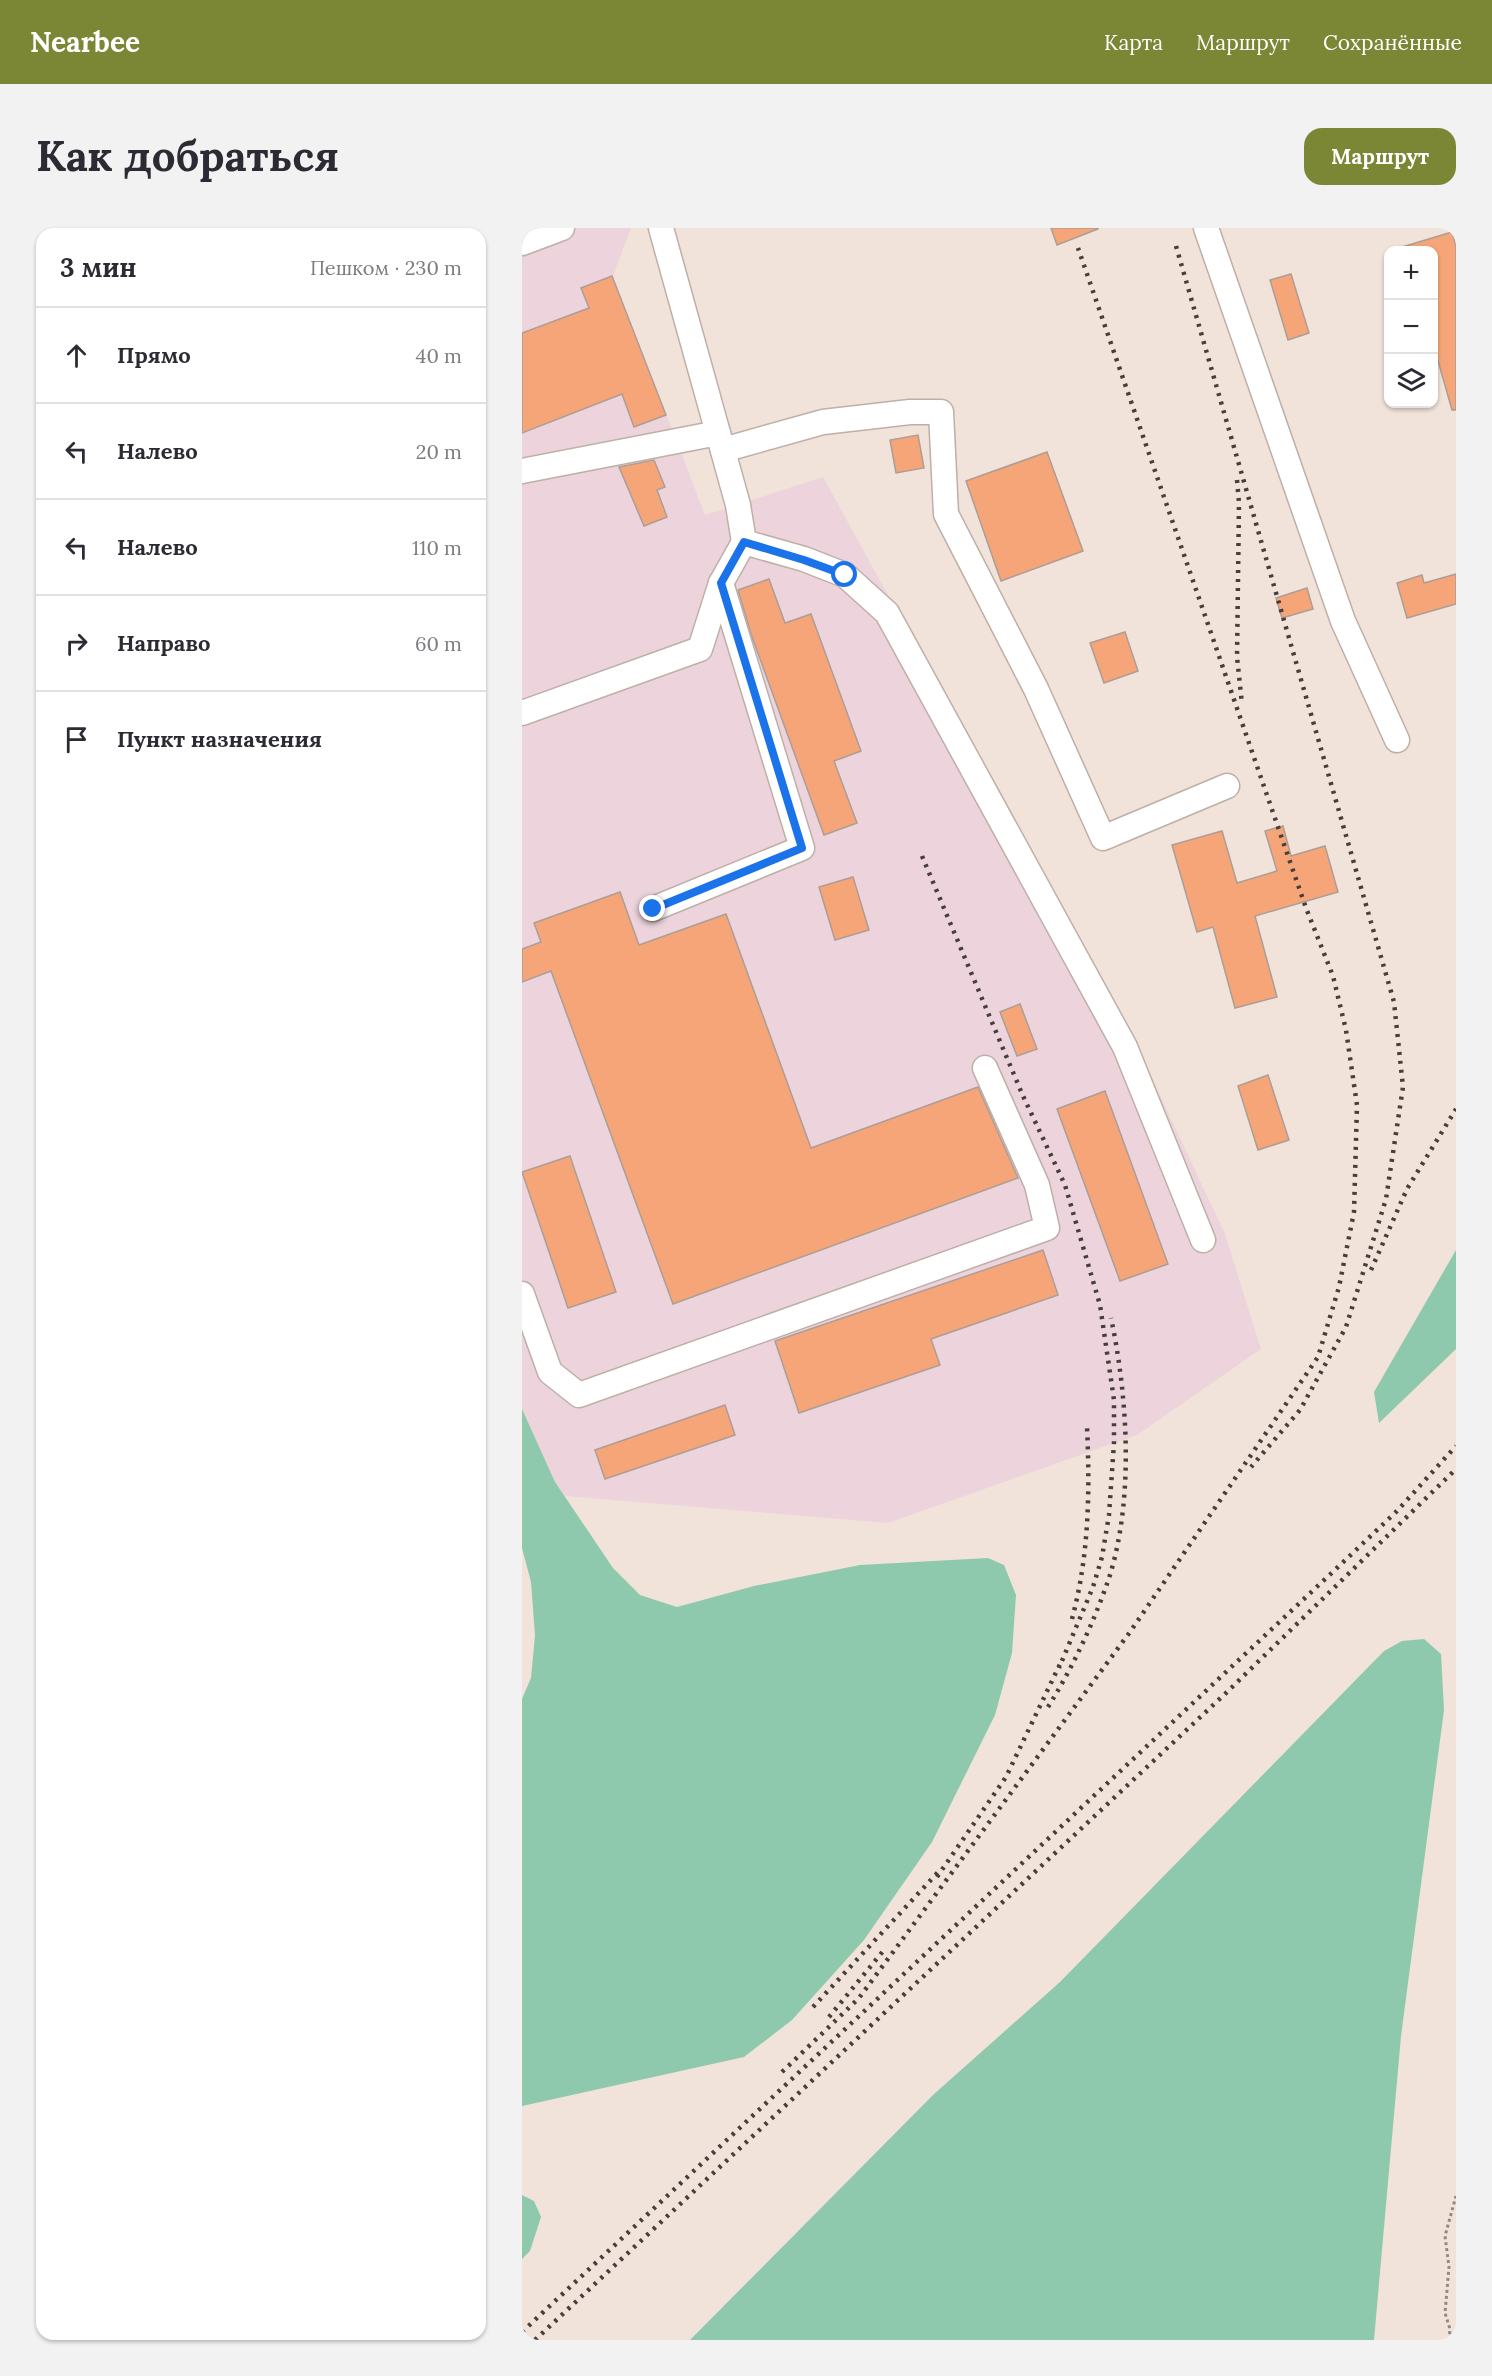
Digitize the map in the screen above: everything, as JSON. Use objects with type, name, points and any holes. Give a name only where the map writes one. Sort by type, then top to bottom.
[{"type":"lane","points":[[522,243],[562,228]]},
{"type":"lane","points":[[522,713],[700,649],[721,583],[744,542],[738,505],[661,228]]},
{"type":"lane","points":[[1206,228],[1343,621],[1397,740]]},
{"type":"lane","points":[[522,471],[721,442],[823,422],[910,412],[941,412],[946,514],[1035,689],[1103,838],[1227,786]]},
{"type":"lane","points":[[744,542],[845,575],[887,613],[1125,1047],[1203,1240]]},
{"type":"lane","points":[[653,909],[802,848],[721,583]]},
{"type":"lane","points":[[522,1294],[550,1372],[579,1395],[1047,1228],[1037,1185],[985,1068]]},
{"type":"path","points":[[1449,2340],[1450,2329],[1445,2313],[1449,2267],[1445,2236],[1456,2196]]},
{"type":"shaded area","points":[[522,228],[631,228],[613,276],[705,515],[823,477],[1142,1057],[1225,1234],[1261,1349],[1137,1435],[888,1523],[554,1495],[522,1422]]},
{"type":"green space","points":[[1456,1250],[1456,1349],[1379,1423],[1374,1392]]},
{"type":"green space","points":[[522,1409],[555,1482],[613,1568],[640,1595],[677,1607],[754,1586],[860,1565],[988,1558],[1004,1565],[1016,1595],[1012,1653],[995,1715],[932,1842],[864,1940],[792,2020],[744,2057],[522,2106],[522,1699],[531,1678],[535,1635],[531,1582],[522,1548]]},
{"type":"green space","points":[[1424,1639],[1441,1654],[1444,1710],[1401,2036],[1374,2340],[690,2340],[933,2095],[1060,1982],[1384,1651],[1402,1641]]},
{"type":"green space","points":[[522,2195],[534,2201],[541,2217],[530,2251],[522,2259]]},
{"type":"building","points":[[1051,228],[1098,228],[1098,229],[1057,245]]},
{"type":"building","points":[[1452,232],[1456,246],[1456,410],[1452,410],[1438,361],[1438,246],[1405,246]]},
{"type":"building","points":[[1291,274],[1309,333],[1288,340],[1270,280]]},
{"type":"building","points":[[612,276],[666,415],[634,427],[622,394],[522,433],[522,333],[589,308],[581,288]]},
{"type":"building","points":[[918,435],[924,468],[896,473],[890,440]]},
{"type":"building","points":[[1047,452],[1083,551],[1001,581],[966,481]]},
{"type":"building","points":[[654,460],[665,487],[657,490],[667,517],[644,526],[619,467]]},
{"type":"building","points":[[1456,574],[1456,604],[1407,618],[1397,583],[1422,575],[1424,583]]},
{"type":"building","points":[[769,579],[785,623],[811,614],[861,751],[834,761],[857,823],[824,835],[751,634],[738,590]]},
{"type":"building","points":[[1307,588],[1313,609],[1282,618],[1276,598]]},
{"type":"building","points":[[1125,632],[1138,671],[1104,683],[1090,643]]},
{"type":"building","points":[[1283,826],[1291,856],[1325,846],[1338,892],[1255,916],[1277,997],[1235,1008],[1213,927],[1197,932],[1172,845],[1222,831],[1237,883],[1277,871],[1265,831]]},
{"type":"building","points":[[853,877],[869,930],[835,940],[819,887]]},
{"type":"building","points":[[620,892],[639,945],[726,914],[811,1148],[978,1087],[1018,1178],[673,1304],[551,971],[522,982],[522,949],[541,942],[534,923]]},
{"type":"building","points":[[1020,1004],[1037,1049],[1017,1056],[1000,1012]]},
{"type":"building","points":[[1268,1075],[1289,1140],[1258,1150],[1238,1086]]},
{"type":"building","points":[[1105,1091],[1168,1264],[1120,1281],[1057,1109]]},
{"type":"building","points":[[570,1156],[616,1292],[568,1308],[522,1172]]},
{"type":"building","points":[[1043,1250],[1058,1295],[931,1339],[940,1365],[799,1413],[775,1341]]},
{"type":"building","points":[[725,1405],[735,1435],[605,1479],[595,1450]]},
{"type":"railway","points":[[1176,246],[1394,1002],[1403,1087],[1386,1199],[1346,1327],[1300,1410],[1251,1467]]},
{"type":"railway","points":[[782,2072],[859,1998],[1130,1632],[1318,1357],[1339,1287],[1354,1212],[1357,1105],[1346,1030],[1333,976],[1306,908],[1078,248]]},
{"type":"railway","points":[[1237,480],[1239,503],[1237,657],[1242,704]]},
{"type":"railway","points":[[922,856],[1023,1096],[1065,1185],[1100,1305],[1114,1400],[1114,1443],[1109,1515],[1102,1557],[1093,1587],[1059,1668]]},
{"type":"railway","points":[[1371,1270],[1407,1189],[1456,1109]]},
{"type":"railway","points":[[1048,1707],[1090,1628],[1109,1578],[1117,1548],[1122,1516],[1126,1449],[1121,1381],[1111,1318]]},
{"type":"railway","points":[[1072,1619],[1082,1572],[1087,1524],[1087,1427]]},
{"type":"railway","points":[[522,2332],[1338,1567],[1397,1511],[1456,1446]]},
{"type":"railway","points":[[535,2340],[1226,1693],[1456,1469]]},
{"type":"railway","points":[[937,1877],[1006,1777],[1061,1662]]},
{"type":"railway","points":[[813,2007],[941,1869]]},
{"type":"railway","points":[[829,2017],[884,1950]]},
{"type":"route","points":[[653,909],[802,848],[721,583],[744,542],[845,575]]}]
